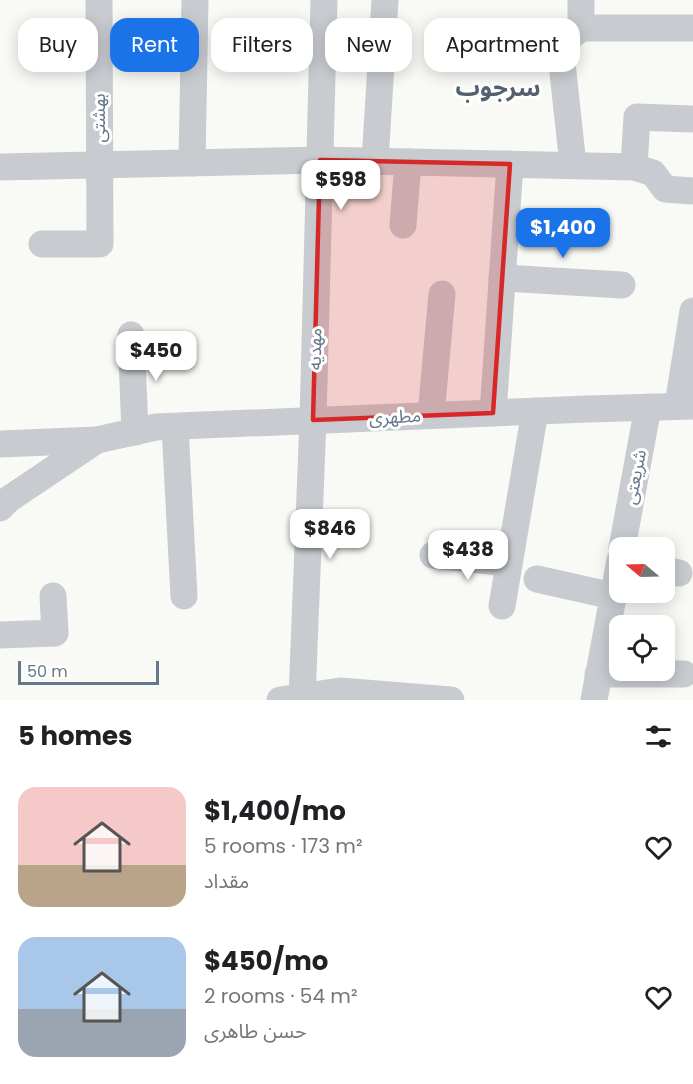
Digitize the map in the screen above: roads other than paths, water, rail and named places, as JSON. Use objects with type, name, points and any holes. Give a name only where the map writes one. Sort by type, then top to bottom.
[{"type":"street","name":"بهشتی","points":[[42,244],[100,244],[99,0]]},
{"type":"street","points":[[192,162],[195,0]]},
{"type":"street","name":"مهدیه","points":[[291,699],[313,420],[324,0]]},
{"type":"street","points":[[375,161],[385,0]]},
{"type":"street","points":[[581,0],[581,28]]},
{"type":"street","points":[[573,165],[560,45],[581,28],[693,28]]},
{"type":"street","points":[[634,167],[637,117],[693,119]]},
{"type":"street","points":[[0,167],[320,160],[634,167],[653,173],[665,189],[693,191]]},
{"type":"street","points":[[403,225],[408,162]]},
{"type":"street","points":[[493,412],[510,164]]},
{"type":"street","points":[[502,278],[622,285]]},
{"type":"street","points":[[430,415],[442,294]]},
{"type":"street","points":[[685,406],[693,311]]},
{"type":"street","points":[[131,335],[135,432]]},
{"type":"street","name":"مطهری","points":[[98,440],[156,428],[493,412],[685,406]]},
{"type":"street","name":"شریعتی","points":[[624,537],[648,407]]},
{"type":"street","points":[[502,606],[536,411]]},
{"type":"street","points":[[175,427],[184,596]]},
{"type":"street","points":[[0,444],[98,440]]},
{"type":"street","points":[[0,508],[9,499],[98,440]]},
{"type":"street","points":[[433,555],[508,563]]},
{"type":"street","points":[[537,579],[609,595]]},
{"type":"street","points":[[0,636],[55,633],[54,596]]},
{"type":"street","points":[[594,700],[612,603]]},
{"type":"street","points":[[598,674],[684,674]]},
{"type":"street","points":[[291,699],[340,692],[372,697],[451,700]]},
{"type":"district","name":"سرجوب","points":[[498,88]]}]
